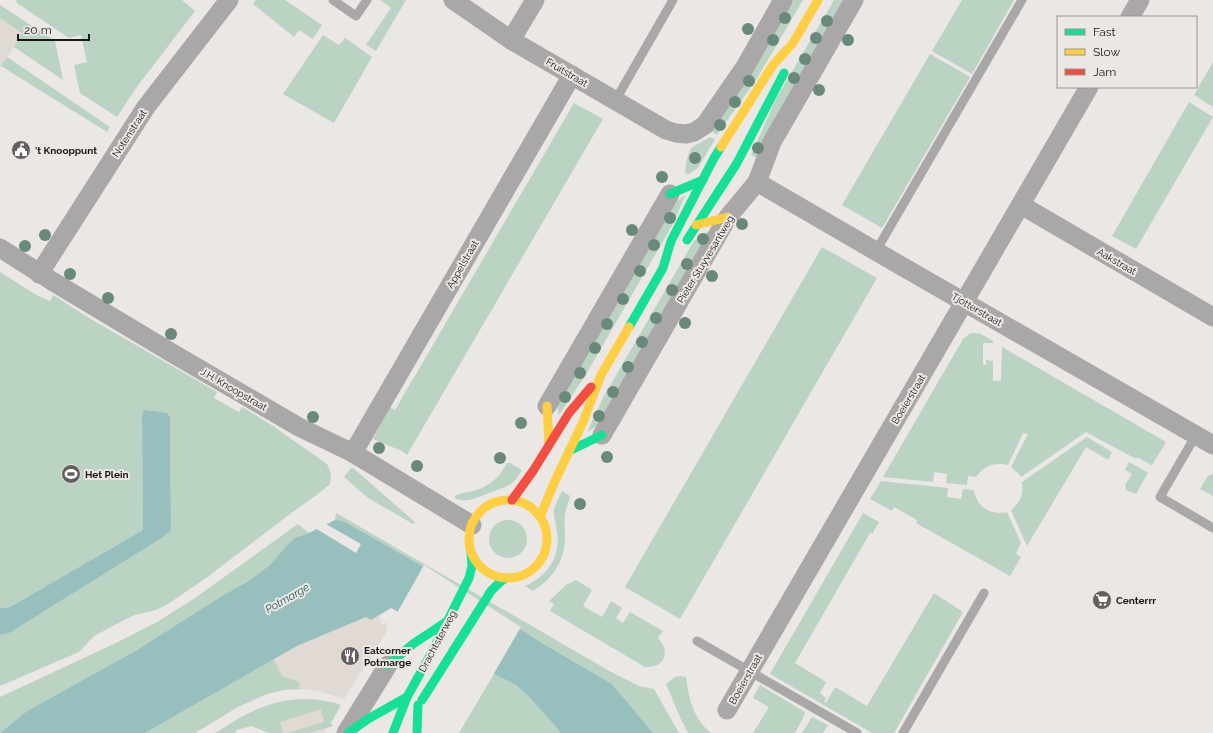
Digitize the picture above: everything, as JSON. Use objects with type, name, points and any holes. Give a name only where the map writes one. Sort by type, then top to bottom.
[{"type":"main road","points":[[540,516],[583,422],[601,375],[663,268],[671,241],[714,158],[772,65],[793,43],[818,0]]},
{"type":"main road","points":[[663,268],[680,251],[752,137],[785,71],[793,43]]},
{"type":"main road","points":[[670,194],[703,180]]},
{"type":"main road","points":[[696,225],[728,217]]},
{"type":"main road","points":[[512,500],[533,471],[569,413],[601,375]]},
{"type":"main road","points":[[547,406],[549,444]]},
{"type":"main road","points":[[569,452],[602,435]]},
{"type":"main road","points":[[512,500],[526,504],[540,516],[547,532],[547,544],[544,555],[538,565],[529,573],[503,580],[484,571],[476,562],[471,552],[469,540],[475,518],[485,507],[498,501],[512,500]]},
{"type":"main road","name":"Drachtsterweg","points":[[394,731],[407,697],[469,578],[472,566],[471,552]]},
{"type":"main road","name":"Drachtsterweg","points":[[394,731],[418,705],[444,662],[491,591],[503,580]]},
{"type":"main road","points":[[388,664],[446,621]]},
{"type":"main road","points":[[347,733],[368,719],[407,697]]},
{"type":"main road","points":[[417,733],[418,705]]},
{"type":"street","name":"Notenstraat","points":[[40,274],[146,107],[229,0]]},
{"type":"street","name":"Fruitstraat","points":[[452,0],[511,40],[615,101],[666,130],[686,134],[694,132],[705,125],[745,67],[783,0]]},
{"type":"street","points":[[511,40],[535,0]]},
{"type":"street","name":"Pieter Stuyvesantweg","points":[[602,435],[728,217],[757,182],[772,142],[854,0]]},
{"type":"street","points":[[1131,16],[1140,0]]},
{"type":"street","name":"Appelstraat","points":[[353,453],[572,75]]},
{"type":"street","name":"Boeierstraat","points":[[727,710],[1088,88]]},
{"type":"street","name":"Tjotterstraat","points":[[757,182],[1213,445]]},
{"type":"street","points":[[547,406],[670,194]]},
{"type":"street","name":"Aakstraat","points":[[1020,205],[1213,317]]},
{"type":"street","name":"J.H. Knoopstraat","points":[[0,248],[159,346],[300,427],[353,453],[472,525]]},
{"type":"street","points":[[347,733],[388,664]]},
{"type":"lane","points":[[333,0],[356,16],[367,0]]},
{"type":"lane","points":[[615,101],[673,0]]},
{"type":"lane","points":[[876,251],[1022,0]]},
{"type":"lane","points":[[1196,435],[1160,497],[1213,528]]},
{"type":"lane","points":[[903,733],[984,593]]},
{"type":"lane","points":[[697,641],[857,733]]},
{"type":"shaded area","points":[[0,18],[23,33],[0,68]]},
{"type":"shaded area","points":[[380,614],[381,625],[388,622],[385,628],[388,630],[344,699],[319,691],[300,689],[299,682],[282,676],[274,659],[297,646],[366,617],[371,620]]},
{"type":"shaded area","points":[[322,707],[326,728],[324,733],[272,733],[278,721]]},
{"type":"green space","points":[[16,0],[182,0],[195,11],[136,88],[117,117],[80,93],[74,65],[87,62],[81,35],[69,38],[17,3]]},
{"type":"green space","points":[[256,0],[285,0],[322,25],[313,39],[299,30],[294,37],[253,4]]},
{"type":"green space","points":[[380,0],[406,0],[376,51],[366,45],[391,8]]},
{"type":"green space","points":[[791,0],[803,0],[756,80],[717,135],[711,131]]},
{"type":"green space","points":[[834,0],[846,0],[757,158],[751,155],[776,99]]},
{"type":"green space","points":[[962,0],[1014,0],[972,74],[932,51]]},
{"type":"green space","points":[[0,5],[55,41],[63,80],[14,47],[22,33],[0,18]]},
{"type":"green space","points":[[323,35],[339,45],[345,38],[372,57],[334,123],[283,94]]},
{"type":"green space","points":[[930,54],[970,77],[882,228],[842,205]]},
{"type":"green space","points":[[7,57],[110,127],[107,132],[1,66]]},
{"type":"green space","points":[[1213,62],[1213,107],[1194,95]]},
{"type":"green space","points":[[1189,102],[1213,117],[1136,249],[1112,236]]},
{"type":"green space","points":[[574,103],[603,119],[407,455],[402,451],[373,439],[390,407],[395,410]]},
{"type":"green space","points":[[710,137],[715,139],[698,168],[687,175],[685,172],[687,159],[691,148]]},
{"type":"green space","points":[[685,195],[674,222],[585,376],[559,415],[557,406],[669,208]]},
{"type":"green space","points":[[710,230],[600,424],[587,432],[603,398],[692,244],[695,240]]},
{"type":"green space","points":[[822,247],[877,278],[680,619],[625,587]]},
{"type":"green space","points":[[0,272],[38,296],[50,301],[53,295],[89,318],[217,392],[214,398],[239,412],[242,407],[273,426],[327,464],[331,474],[330,484],[318,494],[206,578],[168,604],[156,610],[134,615],[94,636],[79,652],[0,686],[0,635],[171,530],[171,524],[170,417],[142,417],[143,530],[10,607],[0,608]]},
{"type":"green space","points":[[969,334],[981,334],[993,341],[993,343],[983,343],[983,365],[986,365],[986,360],[993,361],[993,381],[1001,381],[1002,347],[1166,442],[1152,465],[1137,457],[1136,459],[1086,432],[1021,477],[1011,467],[1028,434],[1023,433],[1008,465],[998,464],[990,466],[982,470],[976,477],[968,476],[967,485],[946,483],[947,474],[934,472],[933,482],[883,477],[963,339]]},
{"type":"green space","points":[[1087,437],[1112,452],[1108,460],[1086,447],[1027,546],[1011,510],[1021,498],[1022,482]]},
{"type":"green space","points":[[1129,462],[1148,473],[1136,494],[1126,490],[1125,485],[1132,474],[1125,470]]},
{"type":"green space","points":[[507,463],[510,463],[522,470],[512,483],[501,489],[472,499],[459,500],[455,498],[457,495],[471,492],[489,484],[501,473]]},
{"type":"green space","points":[[351,468],[353,468],[415,522],[413,524],[368,498],[344,477]]},
{"type":"green space","points":[[1213,474],[1213,496],[1200,489],[1208,476]]},
{"type":"green space","points":[[881,481],[948,488],[947,497],[961,499],[963,489],[974,490],[978,501],[985,509],[995,513],[1007,512],[1021,543],[1016,554],[1021,557],[1010,576],[916,523],[917,520],[894,507],[892,511],[870,499]]},
{"type":"green space","points":[[562,491],[570,496],[565,514],[565,539],[562,556],[556,570],[546,581],[533,591],[525,586],[540,577],[555,557],[558,540],[554,509]]},
{"type":"green space","points":[[336,513],[613,673],[639,686],[654,689],[679,733],[653,733],[612,684],[542,643],[424,567],[343,522],[335,520]]},
{"type":"green space","points":[[863,513],[879,522],[872,534],[870,533],[795,663],[826,682],[820,693],[826,698],[824,702],[826,703],[835,687],[867,706],[934,593],[963,612],[894,733],[872,733],[770,674]]},
{"type":"green space","points":[[504,520],[512,520],[519,523],[524,528],[527,539],[524,550],[519,555],[512,558],[504,558],[497,555],[492,550],[489,543],[489,535],[492,528],[497,523]]},
{"type":"green space","points":[[298,524],[309,533],[295,538],[271,564],[249,581],[220,597],[137,650],[27,711],[0,733],[0,697],[116,643],[157,622],[195,598]]},
{"type":"green space","points":[[576,580],[592,590],[583,606],[602,617],[611,601],[622,608],[616,618],[623,623],[630,612],[663,631],[658,638],[662,643],[665,654],[661,662],[652,667],[645,667],[550,611],[554,604],[549,601],[566,585]]},
{"type":"green space","points":[[274,659],[282,676],[299,682],[300,689],[284,690],[267,694],[238,707],[195,733],[145,733]]},
{"type":"green space","points":[[494,674],[516,685],[530,698],[560,733],[459,733]]},
{"type":"green space","points":[[675,677],[686,677],[690,700],[696,714],[711,733],[688,733],[666,684]]},
{"type":"green space","points":[[760,685],[805,712],[795,733],[753,733],[769,707],[753,698]]},
{"type":"green space","points":[[300,699],[321,700],[341,705],[331,723],[333,726],[309,733],[287,733],[324,722],[321,709],[280,722],[283,733],[269,733],[251,726],[237,730],[235,733],[215,733],[236,720],[265,706]]},
{"type":"green space","points":[[812,717],[828,725],[823,733],[802,733]]},
{"type":"water","points":[[144,410],[167,413],[170,417],[171,530],[163,537],[9,633],[0,635],[0,608],[10,607],[143,530],[142,417]]},
{"type":"water","name":"Potmarge","points":[[335,520],[343,521],[424,567],[542,643],[612,684],[653,733],[560,733],[530,698],[516,685],[494,674],[391,608],[371,620],[366,617],[297,646],[145,733],[0,733],[27,711],[137,650],[220,597],[249,581],[271,564],[295,538]]},
{"type":"pier","points":[[324,523],[361,544],[356,553],[315,528]]},
{"type":"pier","points":[[424,565],[521,627],[493,675],[397,613]]},
{"type":"traffic: fast","points":[[687,240],[737,163],[784,73]]},
{"type":"traffic: fast","points":[[629,327],[663,268],[671,241],[721,147]]},
{"type":"traffic: fast","points":[[670,194],[703,180]]},
{"type":"traffic: fast","points":[[569,451],[602,435]]},
{"type":"traffic: fast","points":[[393,733],[407,697],[431,654],[469,578],[472,566],[471,552]]},
{"type":"traffic: fast","points":[[422,700],[491,591],[506,578]]},
{"type":"traffic: fast","points":[[388,665],[413,644],[446,622]]},
{"type":"traffic: fast","points":[[348,733],[368,719],[407,697]]},
{"type":"traffic: fast","points":[[417,733],[418,705]]},
{"type":"traffic: slow","points":[[721,147],[773,65],[793,43],[818,0]]},
{"type":"traffic: slow","points":[[696,225],[728,217]]},
{"type":"traffic: slow","points":[[540,517],[554,483],[583,422],[601,375],[629,327]]},
{"type":"traffic: slow","points":[[547,406],[549,444]]},
{"type":"traffic: slow","points":[[508,500],[523,503],[536,511],[544,524],[547,539],[544,554],[536,567],[523,575],[508,578],[493,575],[480,567],[472,554],[469,539],[472,524],[480,511],[493,503],[508,500]]},
{"type":"traffic: jam","points":[[512,500],[533,471],[569,413],[591,387]]},
{"type":"place","name":"'t Knooppunt","points":[[21,150]]},
{"type":"place","name":"Het Plein","points":[[71,474]]},
{"type":"place","name":"Centerrr","points":[[1102,600]]},
{"type":"place","name":"Eatcorner Potmarge","points":[[350,656]]}]
